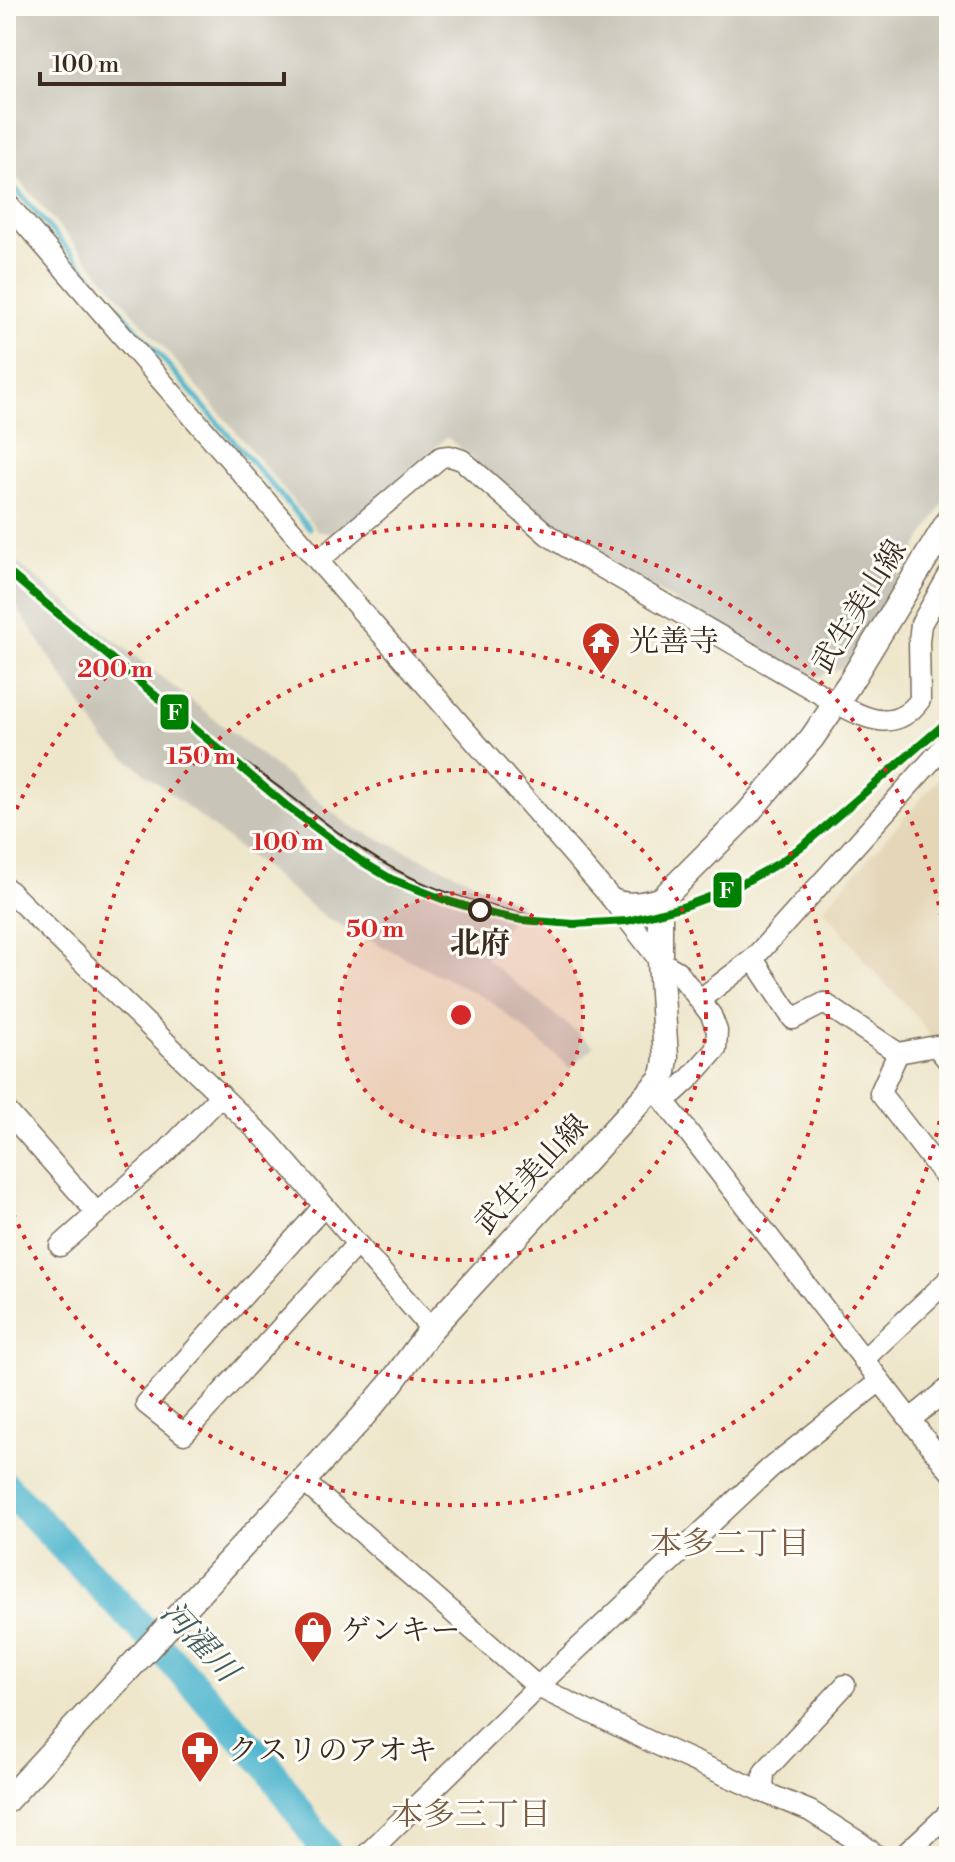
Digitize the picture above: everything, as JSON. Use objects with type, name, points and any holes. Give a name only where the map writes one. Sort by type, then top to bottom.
[{"type":"main road","name":"武生美山線","points":[[6,1801],[303,1481],[392,1382],[431,1329],[659,1095],[666,1058],[660,961],[660,913],[664,897],[747,814],[812,738],[843,694],[949,520]]},
{"type":"street","points":[[6,202],[611,898],[660,961],[677,971],[711,1015],[717,1031],[716,1049],[690,1078],[659,1095],[949,1470]]},
{"type":"street","points":[[319,560],[441,457],[450,456],[462,460],[548,535],[573,551],[843,694],[871,720],[904,717],[920,700],[921,624],[949,575]]},
{"type":"street","points":[[699,1000],[753,959],[949,741]]},
{"type":"street","points":[[6,888],[269,1142],[431,1329]]},
{"type":"street","points":[[611,898],[643,902],[664,897]]},
{"type":"street","points":[[753,959],[793,1019],[824,1003],[898,1053],[936,1046],[949,1062]]},
{"type":"street","points":[[898,1053],[880,1093],[949,1182]]},
{"type":"street","points":[[60,1246],[166,1152],[221,1095]]},
{"type":"street","points":[[6,1110],[96,1212]]},
{"type":"street","points":[[324,1206],[146,1404],[184,1434],[357,1244]]},
{"type":"street","points":[[863,1360],[949,1279]]},
{"type":"street","points":[[365,1856],[770,1468],[880,1381]]},
{"type":"street","points":[[911,1419],[949,1388]]},
{"type":"street","points":[[303,1481],[538,1687],[651,1742],[810,1811],[877,1856]]},
{"type":"street","points":[[763,1792],[764,1772],[845,1685]]},
{"type":"street","points":[[903,1856],[949,1813]]},
{"type":"shaded area","points":[[6,6],[949,6],[949,493],[848,665],[811,680],[554,530],[447,437],[342,531],[331,534],[318,531],[6,165]]},
{"type":"shaded area","points":[[17,563],[350,826],[521,903],[486,959],[594,1046],[571,1068],[490,1001],[325,917],[105,741],[6,591],[6,576]]},
{"type":"shaded area","points":[[949,767],[949,1051],[935,1043],[914,1013],[875,973],[824,908]]},
{"type":"waterway","points":[[6,178],[309,528]]},
{"type":"waterway","name":"河濯川","points":[[6,1487],[266,1764],[329,1856]]},
{"type":"tram line","points":[[188,722],[345,838],[402,873],[488,905],[578,922]]},
{"type":"transit line","name":"F","points":[[6,570],[288,807],[361,861],[391,879],[445,900],[522,920],[574,924],[627,921],[685,906],[736,887],[805,844],[949,720]]},
{"type":"place","name":"光善寺","points":[[601,675]]},
{"type":"place","name":"北府","points":[[480,910]]},
{"type":"place","name":"ゲンキー","points":[[313,1664]]},
{"type":"place","name":"クスリのアオキ","points":[[200,1784]]},
{"type":"district","name":"本多二丁目","points":[[730,1543]]},
{"type":"district","name":"本多三丁目","points":[[471,1814]]}]
